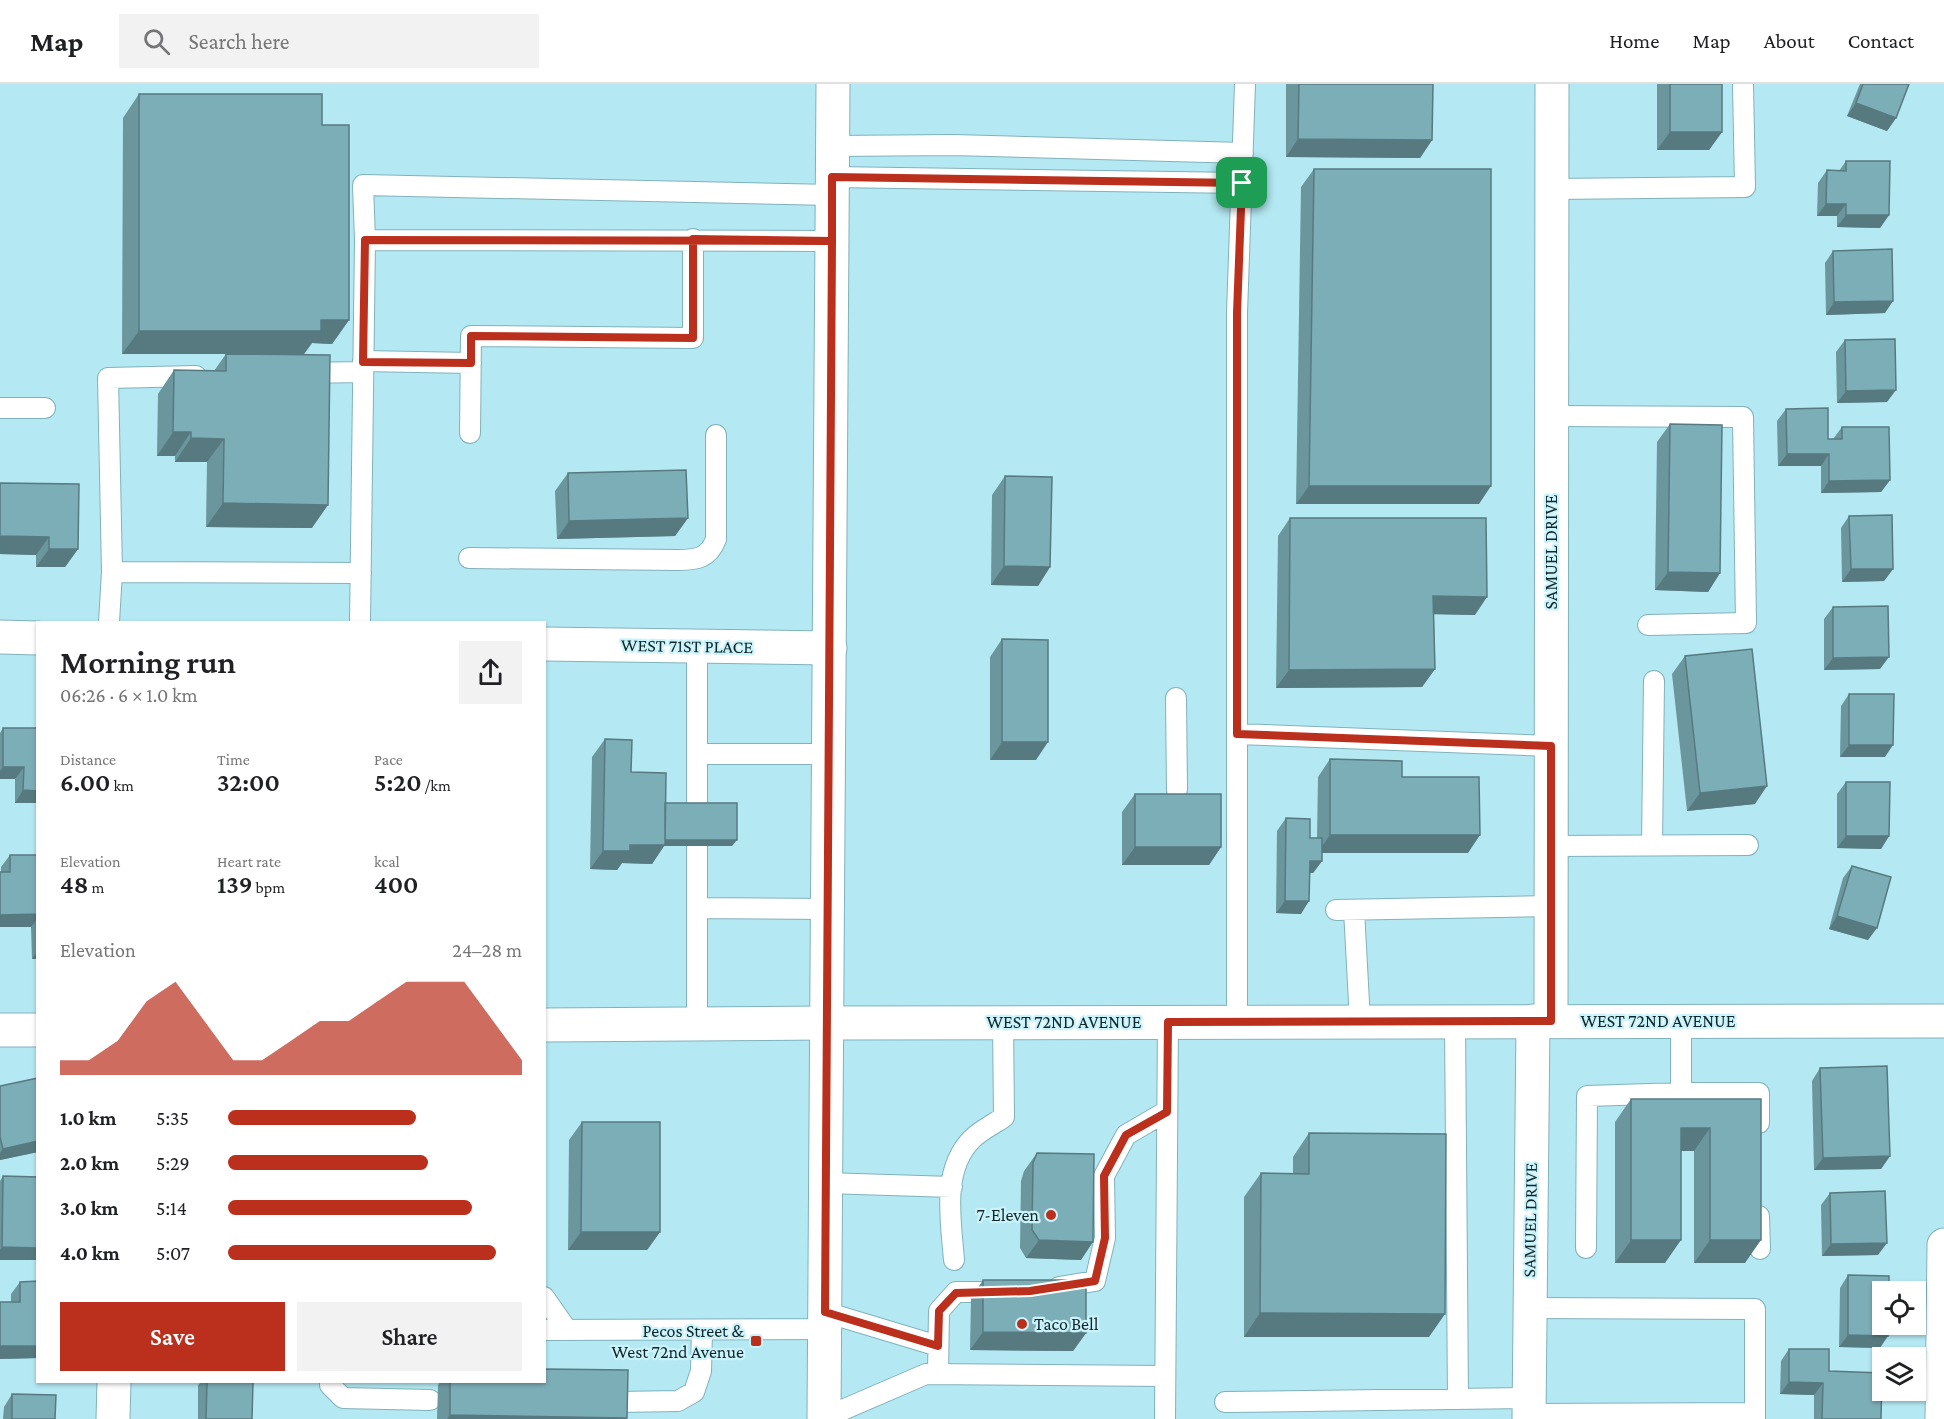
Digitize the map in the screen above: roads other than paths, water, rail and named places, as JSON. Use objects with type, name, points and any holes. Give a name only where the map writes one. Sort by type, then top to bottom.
[{"type":"main road","points":[[824,1419],[833,84]]},
{"type":"main road","name":"SAMUEL DRIVE","points":[[1529,1410],[1529,1308],[1542,1021],[1551,906],[1552,84]]},
{"type":"main road","points":[[0,637],[36,638]]},
{"type":"main road","name":"WEST 71ST PLACE","points":[[546,644],[830,648]]},
{"type":"main road","name":"WEST 72ND AVENUE","points":[[546,1025],[1944,1021]]},
{"type":"main road","points":[[0,1030],[36,1030]]},
{"type":"main road","points":[[1942,1419],[1944,1245]]},
{"type":"main road","points":[[113,1419],[114,1383]]},
{"type":"lane","points":[[1237,1022],[1237,313],[1245,84]]},
{"type":"lane","points":[[1552,189],[1745,187],[1743,84]]},
{"type":"lane","points":[[832,173],[953,145],[1243,153]]},
{"type":"lane","points":[[360,621],[365,240],[363,185],[832,173],[1242,183]]},
{"type":"lane","points":[[470,433],[471,336],[693,338],[693,239]]},
{"type":"lane","points":[[365,240],[832,241]]},
{"type":"lane","points":[[282,374],[363,367],[471,363]]},
{"type":"lane","points":[[109,621],[112,572],[108,378],[213,375]]},
{"type":"lane","points":[[0,408],[45,408]]},
{"type":"lane","points":[[1552,416],[1743,417],[1746,623],[1648,625]]},
{"type":"lane","points":[[469,558],[678,560],[705,556],[712,549],[716,539],[716,435]]},
{"type":"lane","points":[[112,572],[361,573]]},
{"type":"lane","points":[[696,1023],[697,645]]},
{"type":"lane","points":[[1652,845],[1654,681]]},
{"type":"lane","points":[[1176,698],[1177,790]]},
{"type":"lane","points":[[1237,734],[1551,746]]},
{"type":"lane","points":[[698,754],[829,754]]},
{"type":"lane","points":[[1551,846],[1748,845]]},
{"type":"lane","points":[[1360,1022],[1345,910],[1551,906]]},
{"type":"lane","points":[[696,908],[828,909]]},
{"type":"lane","points":[[1455,1021],[1458,1399]]},
{"type":"lane","points":[[1681,1021],[1681,1093]]},
{"type":"lane","points":[[954,1260],[950,1203],[954,1167],[972,1139],[1004,1117],[1003,1022]]},
{"type":"lane","points":[[1165,1419],[1168,1022]]},
{"type":"lane","points":[[1586,1248],[1587,1096],[1759,1093],[1759,1137]]},
{"type":"lane","points":[[1041,1289],[1095,1281],[1105,1238],[1104,1176],[1126,1135],[1167,1112]]},
{"type":"lane","points":[[825,1183],[952,1187]]},
{"type":"lane","points":[[1759,1193],[1760,1249]]},
{"type":"lane","points":[[938,1374],[939,1311],[956,1293],[1020,1291]]},
{"type":"lane","points":[[546,1300],[567,1330]]},
{"type":"lane","points":[[1225,1402],[1458,1399],[1529,1410],[1755,1416],[1755,1309],[1529,1308]]},
{"type":"lane","points":[[546,1330],[702,1330],[825,1320],[938,1346]]},
{"type":"lane","points":[[618,1402],[678,1401],[694,1392],[702,1371],[702,1330]]},
{"type":"lane","points":[[824,1419],[926,1374],[1165,1376]]},
{"type":"lane","points":[[330,1383],[343,1398],[430,1400]]},
{"type":"place","name":"7-Eleven","points":[[1051,1215]]},
{"type":"place","name":"Taco Bell","points":[[1022,1324]]},
{"type":"place","name":"Pecos Street & West 72nd Avenue","points":[[756,1341]]}]
